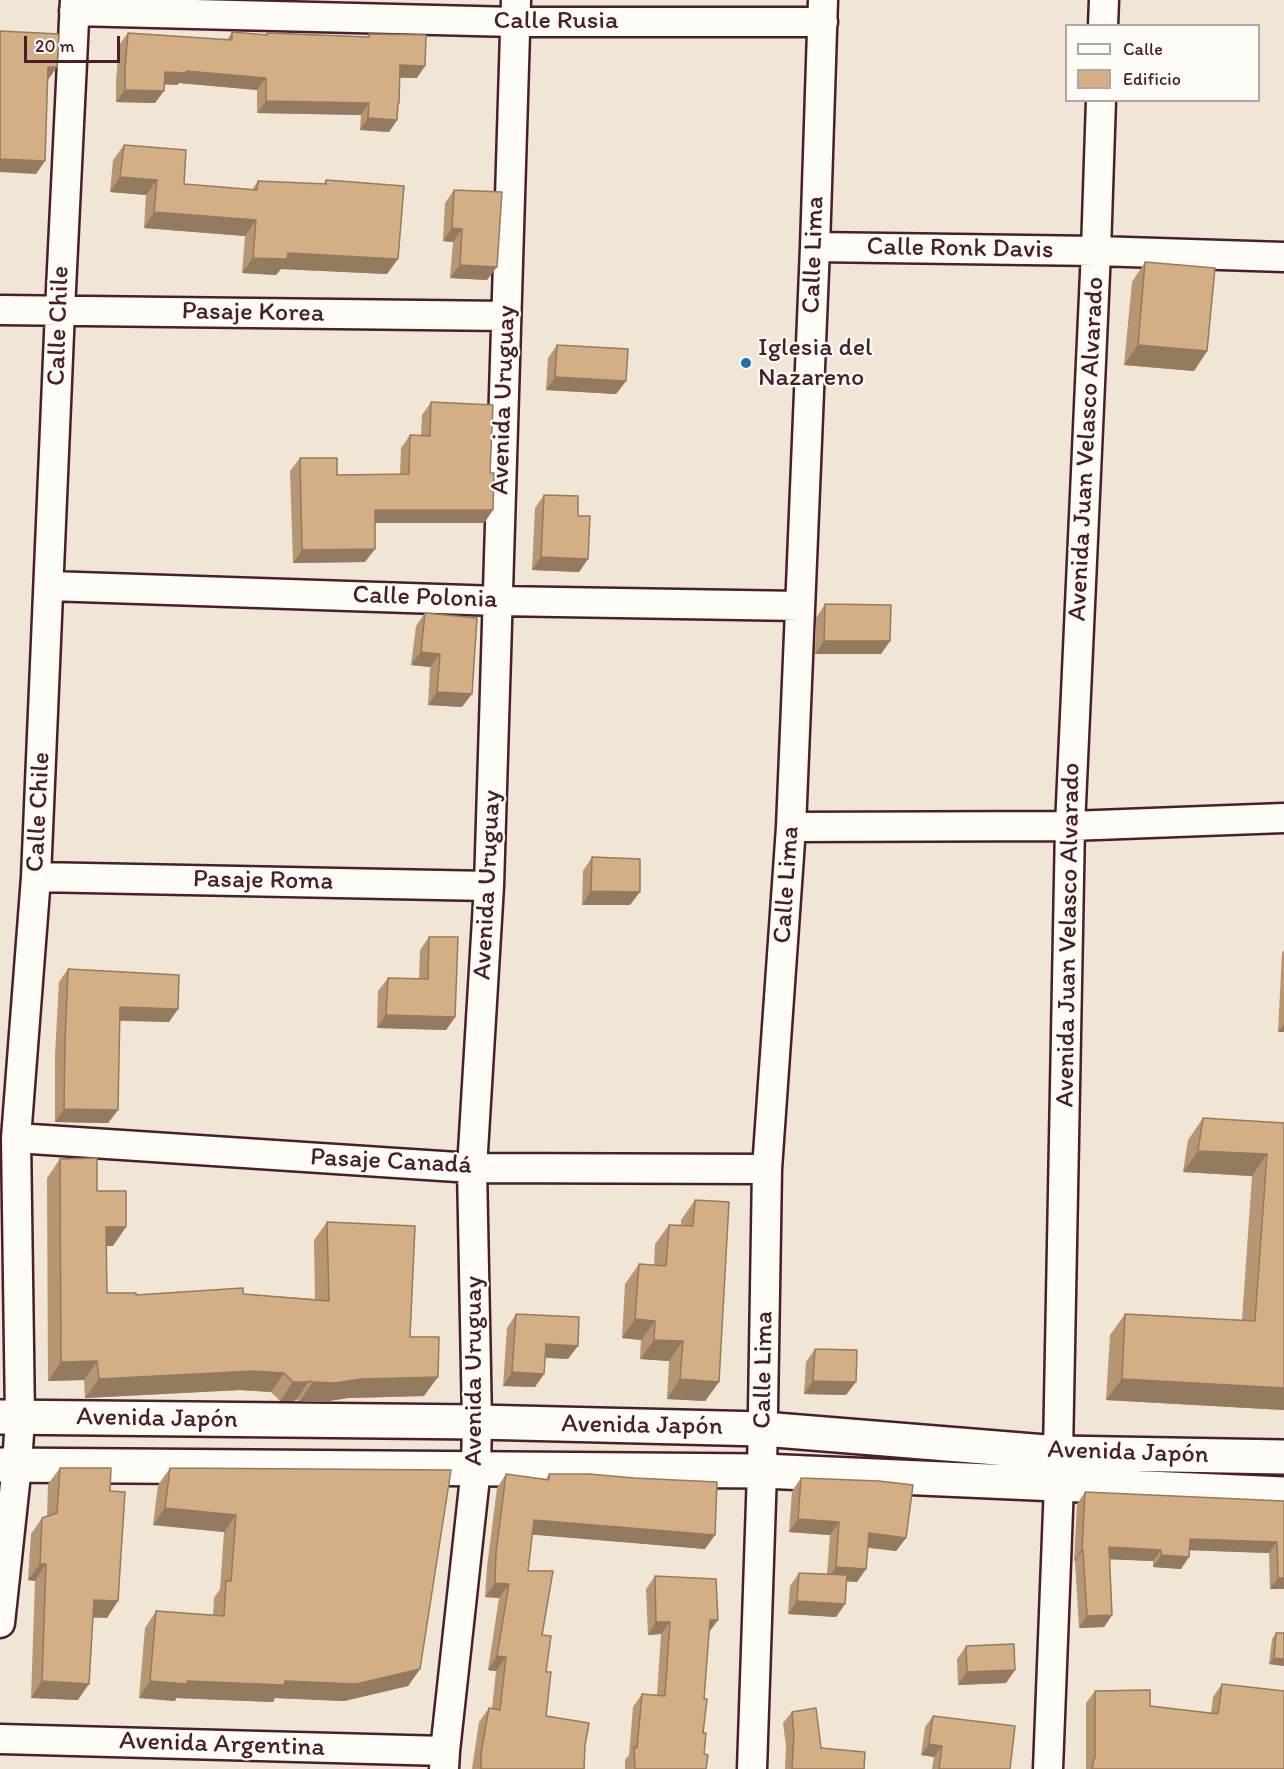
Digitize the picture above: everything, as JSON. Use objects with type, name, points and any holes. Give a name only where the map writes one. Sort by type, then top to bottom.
[{"type":"street","points":[[1103,24],[1104,0]]},
{"type":"street","name":"Calle Rusia","points":[[74,6],[516,11],[823,11]]},
{"type":"street","name":"Calle Chile","points":[[0,1623],[9,1465],[16,1138],[36,877],[74,6]]},
{"type":"street","name":"Avenida Uruguay","points":[[444,1760],[476,1468],[472,1168],[489,886],[516,11]]},
{"type":"street","name":"Calle Lima","points":[[752,1769],[762,1471],[767,1169],[791,827],[823,11]]},
{"type":"street","name":"Avenida Juan Velasco Alvarado","points":[[1048,1769],[1059,1469],[1070,825],[1101,102]]},
{"type":"street","name":"Calle Ronk Davis","points":[[815,247],[1096,251],[1284,257]]},
{"type":"street","name":"Pasaje Korea","points":[[0,310],[506,316]]},
{"type":"street","name":"Calle Polonia","points":[[49,586],[498,601],[800,606]]},
{"type":"street","points":[[791,827],[1070,825],[1284,818]]},
{"type":"street","name":"Pasaje Roma","points":[[36,877],[489,886]]},
{"type":"street","name":"Pasaje Canadá","points":[[16,1138],[472,1168],[767,1169]]},
{"type":"street","name":"Avenida Japón","points":[[10,1417],[477,1422],[763,1430],[1059,1469]]},
{"type":"street","name":"Avenida Japón","points":[[9,1465],[762,1471],[1059,1469],[1284,1457]]},
{"type":"street","points":[[1059,1469],[1284,1494]]},
{"type":"street","name":"Avenida Argentina","points":[[0,1739],[444,1760]]},
{"type":"building","points":[[0,31],[59,34],[57,67],[48,67],[45,161],[0,159]]},
{"type":"building","points":[[232,32],[369,37],[369,34],[426,35],[425,66],[400,65],[397,120],[368,118],[369,103],[266,101],[266,78],[186,71],[186,73],[165,72],[164,91],[125,90],[128,33],[232,40]]},
{"type":"building","points":[[124,145],[186,150],[184,184],[257,190],[258,181],[326,184],[326,180],[404,186],[398,259],[288,253],[287,259],[253,258],[256,220],[154,212],[157,180],[120,177]]},
{"type":"building","points":[[454,190],[502,192],[497,267],[460,265],[462,229],[452,228]]},
{"type":"building","points":[[1145,262],[1215,268],[1207,351],[1138,345]]},
{"type":"building","points":[[557,345],[628,349],[626,381],[555,377]]},
{"type":"building","points":[[431,402],[493,405],[490,473],[494,473],[493,510],[375,510],[375,549],[302,550],[300,458],[337,458],[337,475],[409,474],[410,435],[430,436]]},
{"type":"building","points":[[544,495],[578,496],[578,516],[590,516],[588,559],[541,557]]},
{"type":"building","points":[[825,604],[891,605],[890,641],[824,641]]},
{"type":"building","points":[[425,613],[477,618],[472,694],[437,692],[440,654],[421,652]]},
{"type":"building","points":[[592,857],[640,859],[640,892],[591,891]]},
{"type":"building","points":[[429,937],[458,937],[455,1017],[386,1015],[388,978],[428,979]]},
{"type":"building","points":[[68,969],[179,975],[178,1009],[120,1007],[118,1110],[64,1109]]},
{"type":"building","points":[[1203,1118],[1284,1123],[1284,1388],[1122,1379],[1125,1314],[1255,1321],[1267,1154],[1198,1151]]},
{"type":"building","points":[[97,1158],[97,1191],[126,1191],[126,1227],[106,1227],[107,1293],[136,1293],[136,1295],[243,1288],[243,1294],[329,1301],[327,1222],[415,1226],[410,1337],[439,1337],[438,1377],[362,1379],[335,1383],[293,1382],[284,1373],[253,1371],[99,1379],[97,1361],[61,1362],[60,1159]]},
{"type":"building","points":[[695,1200],[729,1202],[719,1382],[680,1379],[683,1341],[654,1340],[655,1321],[635,1319],[639,1264],[666,1266],[669,1225],[693,1226]]},
{"type":"building","points":[[516,1314],[579,1317],[578,1346],[546,1344],[544,1374],[512,1372]]},
{"type":"building","points":[[815,1349],[857,1350],[856,1382],[813,1381]]},
{"type":"building","points":[[60,1468],[111,1468],[110,1491],[125,1492],[118,1601],[94,1600],[89,1684],[42,1681],[46,1564],[40,1564],[42,1518],[57,1513]]},
{"type":"building","points":[[170,1468],[451,1470],[420,1669],[356,1684],[285,1681],[284,1685],[187,1681],[187,1684],[150,1681],[156,1611],[224,1616],[226,1581],[231,1581],[236,1515],[165,1508]]},
{"type":"building","points":[[506,1474],[549,1480],[549,1474],[589,1474],[717,1482],[715,1535],[534,1520],[528,1571],[553,1571],[542,1635],[551,1636],[546,1672],[551,1672],[546,1716],[589,1723],[584,1769],[481,1769],[481,1753],[489,1708],[500,1710],[506,1657],[497,1656],[509,1584],[495,1583],[496,1553]]},
{"type":"building","points":[[801,1478],[879,1481],[913,1485],[906,1538],[869,1533],[866,1569],[836,1567],[839,1522],[798,1519]]},
{"type":"building","points":[[1085,1492],[1284,1501],[1284,1578],[1278,1578],[1277,1542],[1190,1539],[1189,1557],[1161,1555],[1161,1550],[1109,1547],[1112,1615],[1087,1616],[1082,1549]]},
{"type":"building","points":[[799,1573],[847,1575],[845,1604],[797,1601]]},
{"type":"building","points":[[655,1576],[716,1579],[718,1620],[710,1620],[704,1699],[707,1699],[703,1733],[706,1733],[704,1754],[708,1755],[706,1769],[635,1769],[634,1747],[637,1748],[642,1694],[665,1696],[670,1622],[656,1622]]},
{"type":"building","points":[[1276,1633],[1284,1633],[1284,1659],[1274,1658]]},
{"type":"building","points":[[1014,1644],[1015,1670],[967,1672],[966,1646]]},
{"type":"building","points":[[1222,1684],[1284,1691],[1284,1769],[1092,1769],[1095,1758],[1095,1691],[1150,1690],[1150,1706],[1218,1714]]},
{"type":"building","points":[[816,1708],[821,1748],[865,1752],[864,1769],[792,1769],[794,1734],[792,1712]]},
{"type":"building","points":[[933,1716],[1015,1726],[1010,1769],[939,1769],[942,1746],[929,1744]]},
{"type":"place","name":"Iglesia del Nazareno","points":[[746,363]]}]
